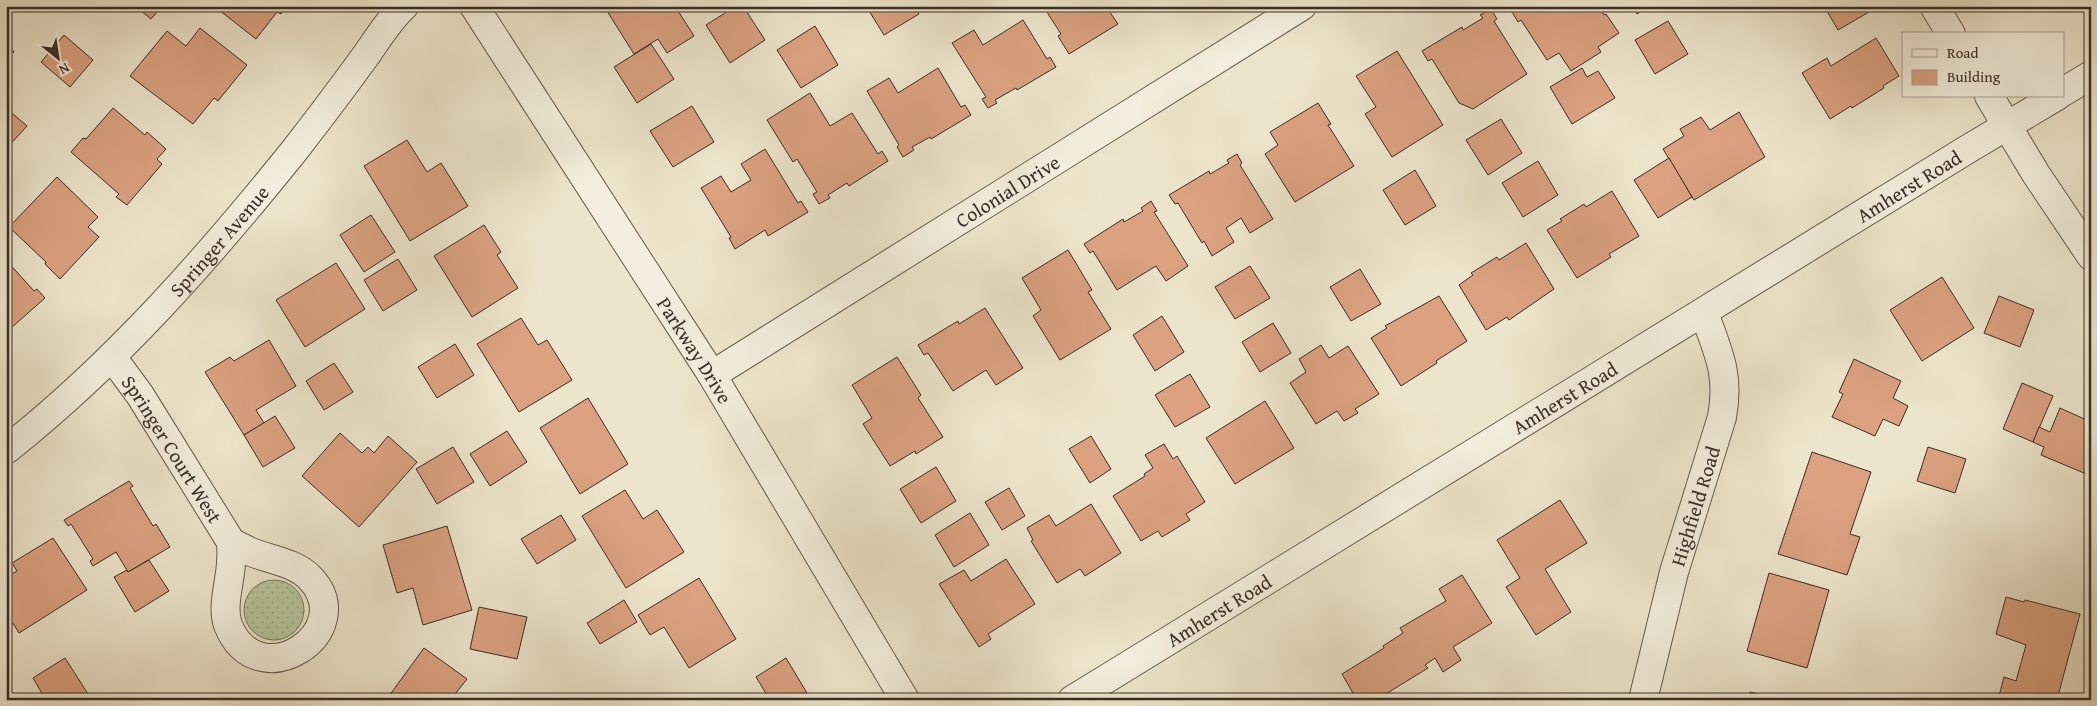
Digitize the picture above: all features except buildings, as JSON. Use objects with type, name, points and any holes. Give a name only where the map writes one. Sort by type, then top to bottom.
[{"type":"street","name":"Springer Avenue","points":[[6,450],[45,419],[112,357],[176,290],[249,208],[404,6]]},
{"type":"street","name":"Parkway Drive","points":[[474,6],[712,375],[905,700]]},
{"type":"street","name":"Colonial Drive","points":[[712,375],[1302,6]]},
{"type":"street","points":[[1934,6],[1950,32]]},
{"type":"street","points":[[2064,91],[2091,75]]},
{"type":"street","points":[[1990,98],[2091,256]]},
{"type":"street","name":"Amherst Road","points":[[1072,700],[2054,98]]},
{"type":"street","name":"Highfield Road","points":[[1643,700],[1674,572],[1722,417],[1726,396],[1721,360],[1704,313]]},
{"type":"street","name":"Springer Court West","points":[[112,357],[140,395],[230,542]]},
{"type":"green space","points":[[274,580],[290,585],[295,589],[299,594],[304,610],[299,626],[295,631],[290,635],[274,640],[258,635],[253,631],[249,626],[244,610],[249,594],[253,589],[258,585]]}]
